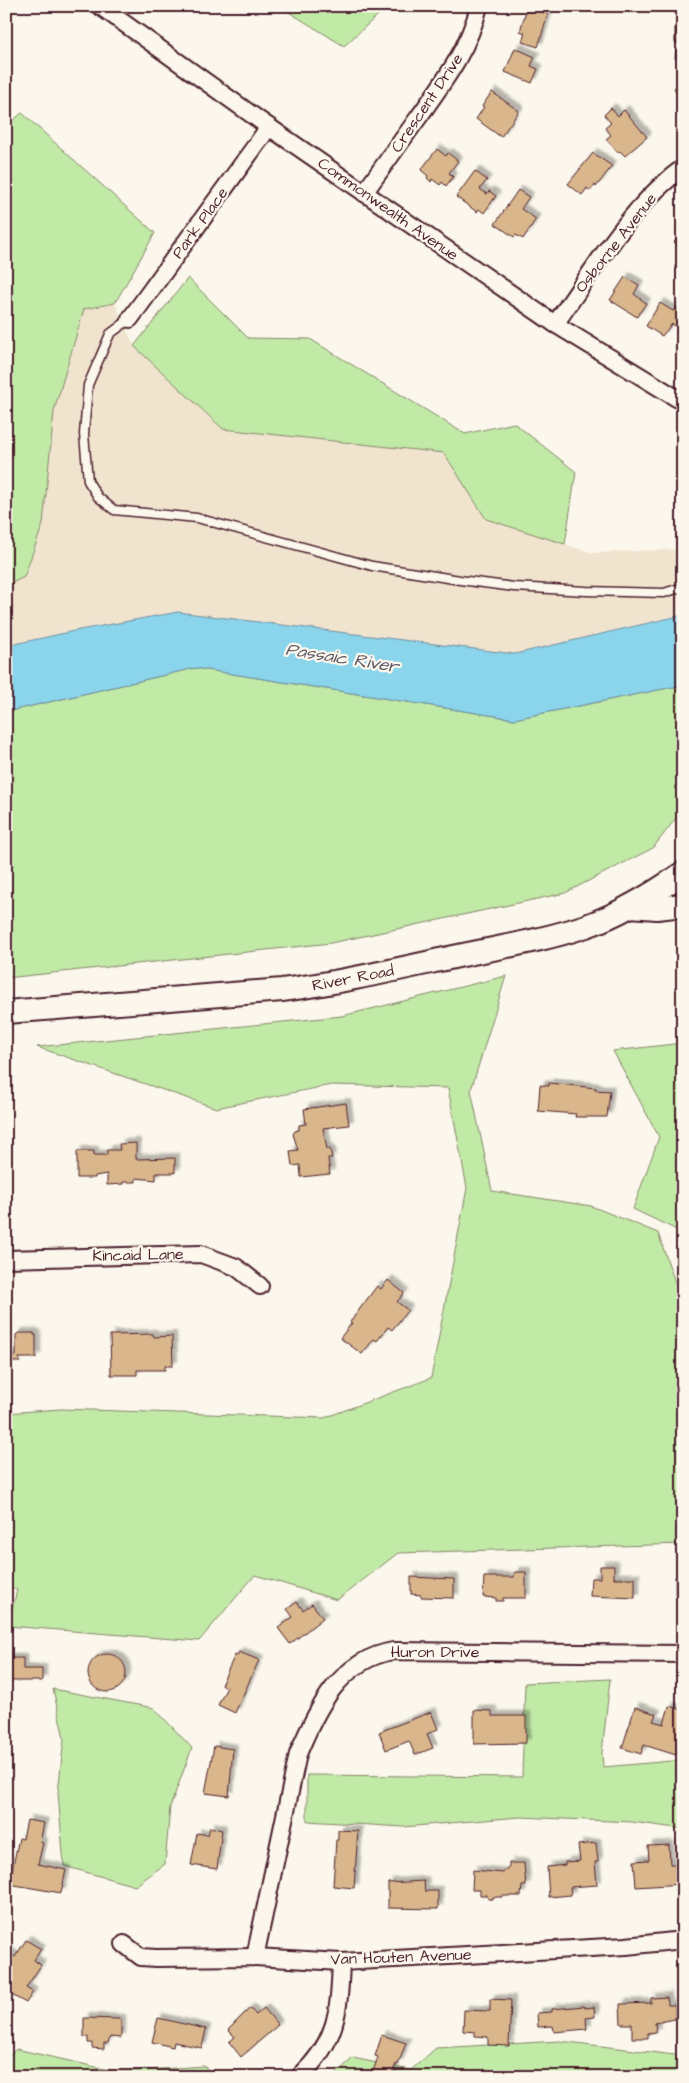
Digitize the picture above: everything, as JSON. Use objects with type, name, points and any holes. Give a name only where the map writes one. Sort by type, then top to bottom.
[{"type":"main road","name":"River Road","points":[[6,1012],[226,996],[326,984],[540,938],[587,926],[659,890],[683,873]]},
{"type":"main road","points":[[630,906],[657,908],[683,905]]},
{"type":"street","name":"Commonwealth Avenue","points":[[100,6],[364,194],[555,324],[683,402]]},
{"type":"street","name":"Crescent Drive","points":[[364,194],[450,72],[470,34],[479,6]]},
{"type":"street","name":"Park Place","points":[[130,319],[269,127]]},
{"type":"street","name":"Osborne Avenue","points":[[555,324],[630,220],[654,192],[683,168]]},
{"type":"street","name":"Kincaid Lane","points":[[6,1258],[201,1254],[236,1267],[260,1286]]},
{"type":"street","name":"Huron Drive","points":[[255,1957],[298,1754],[308,1731],[330,1692],[344,1674],[360,1662],[377,1654],[393,1651],[683,1654]]},
{"type":"street","name":"Van Houten Avenue","points":[[124,1944],[141,1957],[255,1957],[341,1962],[626,1946],[683,1940]]},
{"type":"street","points":[[300,2077],[322,2053],[332,2032],[339,2005],[341,1962]]},
{"type":"lane","points":[[130,319],[110,334],[88,385],[87,394],[84,434],[88,480],[98,497],[114,510],[197,518],[372,566],[460,580],[514,587],[586,592],[664,593],[683,587]]},
{"type":"shaded area","points":[[115,303],[134,346],[223,429],[444,453],[486,519],[593,553],[683,549],[683,615],[515,654],[178,612],[74,631],[6,646],[6,586],[24,577],[43,524],[54,411],[84,309]]},
{"type":"green space","points":[[279,6],[388,6],[344,46]]},
{"type":"green space","points":[[22,113],[155,233],[115,303],[84,309],[54,411],[43,524],[24,577],[6,586],[6,126]]},
{"type":"green space","points":[[188,278],[248,338],[310,339],[465,434],[514,423],[576,472],[565,544],[486,519],[444,453],[223,429],[134,346]]},
{"type":"green space","points":[[195,668],[514,719],[683,685],[683,809],[653,848],[565,893],[331,943],[6,978],[6,712]]},
{"type":"green space","points":[[506,976],[471,1090],[492,1191],[591,1206],[658,1233],[683,1306],[683,1544],[398,1553],[337,1600],[255,1575],[199,1641],[8,1626],[17,1590],[6,1587],[6,1413],[61,1409],[324,1418],[431,1378],[467,1188],[448,1088],[331,1085],[216,1108],[37,1047],[342,1016]]},
{"type":"green space","points":[[683,1043],[683,1233],[633,1209],[659,1137],[613,1051]]},
{"type":"green space","points":[[610,1679],[602,1753],[603,1767],[683,1760],[683,1829],[632,1822],[520,1817],[403,1827],[307,1821],[307,1775],[522,1777],[525,1683]]},
{"type":"green space","points":[[53,1689],[154,1708],[192,1748],[170,1807],[165,1864],[135,1886],[64,1866],[58,1793],[64,1738]]},
{"type":"green space","points":[[560,2041],[683,2056],[683,2077],[332,2077],[353,2058],[411,2070],[436,2048]]},
{"type":"green space","points":[[16,2049],[118,2072],[204,2066],[217,2077],[6,2077],[6,2059]]},
{"type":"water","name":"Passaic River","points":[[178,612],[515,654],[683,615],[683,685],[514,719],[195,668],[6,712],[6,646],[74,631]]},
{"type":"building","points":[[527,7],[548,14],[538,47],[522,42],[525,33],[520,31]]},
{"type":"building","points":[[675,26],[683,26],[683,58],[675,58],[676,49],[682,49],[682,43],[675,43]]},
{"type":"building","points":[[515,48],[535,57],[531,66],[538,69],[532,83],[505,72]]},
{"type":"building","points":[[683,84],[683,106],[674,88]]},
{"type":"building","points":[[492,92],[519,111],[501,137],[476,119]]},
{"type":"building","points":[[611,108],[618,116],[624,110],[647,137],[625,156],[620,151],[618,153],[606,139],[611,135],[605,128],[611,123],[604,115]]},
{"type":"building","points":[[437,149],[446,156],[448,153],[458,161],[449,173],[453,177],[446,186],[442,182],[440,185],[432,179],[431,182],[427,178],[428,176],[421,170]]},
{"type":"building","points":[[593,153],[612,166],[596,187],[595,185],[590,191],[587,188],[582,195],[568,184]]},
{"type":"building","points":[[475,171],[487,180],[480,189],[487,194],[489,191],[496,196],[484,213],[479,209],[477,212],[456,197]]},
{"type":"building","points":[[518,190],[529,197],[521,209],[536,219],[523,239],[516,235],[514,237],[495,224]]},
{"type":"building","points":[[683,232],[683,250],[674,242]]},
{"type":"building","points":[[625,277],[639,285],[634,294],[646,303],[637,317],[610,300]]},
{"type":"building","points":[[660,303],[673,311],[678,308],[683,310],[683,319],[678,328],[672,324],[662,336],[646,326]]},
{"type":"building","points":[[549,1083],[610,1091],[607,1117],[575,1117],[576,1114],[538,1111],[540,1085],[549,1086]]},
{"type":"building","points":[[346,1103],[349,1125],[323,1128],[327,1149],[330,1149],[332,1158],[328,1158],[330,1174],[301,1177],[300,1165],[292,1166],[290,1151],[298,1150],[293,1134],[299,1130],[299,1125],[306,1124],[304,1109]]},
{"type":"building","points":[[136,1143],[136,1159],[175,1158],[175,1173],[156,1173],[156,1180],[136,1178],[136,1182],[107,1185],[107,1174],[95,1176],[95,1178],[77,1178],[77,1151],[94,1151],[94,1155],[107,1155],[107,1150],[120,1150],[119,1144]]},
{"type":"building","points":[[388,1280],[404,1293],[397,1302],[408,1310],[392,1330],[388,1327],[377,1341],[374,1339],[362,1354],[340,1338],[377,1286],[381,1289]]},
{"type":"building","points":[[18,1333],[34,1333],[36,1335],[36,1358],[19,1358],[20,1362],[6,1362],[6,1357],[16,1356],[16,1335]]},
{"type":"building","points":[[153,1334],[154,1337],[172,1336],[173,1366],[165,1366],[165,1370],[137,1370],[137,1375],[111,1375],[110,1335]]},
{"type":"building","points":[[600,1566],[614,1566],[614,1578],[635,1578],[635,1598],[590,1596],[591,1578],[600,1578]]},
{"type":"building","points":[[515,1572],[526,1572],[526,1598],[503,1598],[503,1601],[496,1601],[496,1598],[483,1597],[484,1577],[514,1577]]},
{"type":"building","points":[[411,1577],[454,1579],[454,1598],[421,1597],[421,1595],[411,1594]]},
{"type":"building","points":[[675,1577],[683,1577],[683,1595],[675,1594]]},
{"type":"building","points":[[297,1602],[303,1610],[312,1604],[323,1618],[290,1644],[278,1628],[293,1617],[287,1609]]},
{"type":"building","points":[[239,1652],[259,1660],[235,1713],[218,1705],[227,1687],[221,1685],[235,1655],[237,1656]]},
{"type":"building","points":[[107,1654],[120,1660],[126,1673],[120,1686],[107,1692],[94,1686],[88,1673],[94,1660]]},
{"type":"building","points":[[6,1658],[23,1658],[23,1669],[42,1669],[42,1681],[6,1681]]},
{"type":"building","points":[[669,1706],[683,1710],[683,1736],[676,1755],[644,1745],[641,1754],[622,1748],[635,1707],[656,1714],[653,1721],[664,1724]]},
{"type":"building","points":[[474,1710],[492,1711],[492,1716],[526,1716],[526,1743],[474,1744]]},
{"type":"building","points":[[431,1712],[438,1729],[427,1734],[433,1748],[415,1755],[409,1741],[386,1750],[379,1732]]},
{"type":"building","points":[[214,1746],[233,1749],[229,1796],[205,1793]]},
{"type":"building","points":[[27,1820],[44,1823],[40,1842],[43,1843],[38,1864],[66,1870],[61,1893],[9,1884],[19,1838],[23,1839]]},
{"type":"building","points":[[210,1827],[222,1830],[217,1869],[191,1865],[197,1833],[208,1835]]},
{"type":"building","points":[[338,1830],[358,1831],[354,1888],[333,1886]]},
{"type":"building","points":[[596,1843],[598,1862],[595,1862],[597,1885],[570,1887],[571,1895],[549,1897],[547,1867],[565,1865],[565,1862],[580,1861],[578,1845]]},
{"type":"building","points":[[669,1845],[670,1864],[683,1864],[683,1884],[636,1887],[634,1861],[649,1860],[648,1846]]},
{"type":"building","points":[[509,1863],[524,1863],[526,1886],[522,1886],[521,1896],[502,1896],[488,1899],[487,1895],[480,1895],[480,1890],[472,1890],[473,1870],[503,1873],[509,1866]]},
{"type":"building","points":[[424,1881],[425,1891],[438,1891],[438,1909],[388,1908],[388,1883]]},
{"type":"building","points":[[26,1940],[41,1949],[34,1960],[41,1965],[26,1988],[33,1992],[26,2003],[10,1994],[6,1998],[6,1957],[9,1953],[15,1957]]},
{"type":"building","points":[[667,1997],[668,2005],[675,2005],[675,2019],[655,2023],[656,2032],[648,2033],[648,2038],[632,2038],[632,2024],[621,2024],[620,2004],[651,2003],[651,1998]]},
{"type":"building","points":[[490,1999],[511,2000],[509,2046],[488,2045],[488,2037],[475,2036],[475,2032],[463,2031],[464,2010],[490,2011]]},
{"type":"building","points":[[584,2006],[585,2008],[594,2007],[595,2017],[586,2018],[587,2029],[554,2032],[553,2026],[538,2027],[537,2013],[552,2012],[552,2009]]},
{"type":"building","points":[[250,2008],[256,2015],[264,2008],[278,2025],[241,2057],[229,2042],[235,2037],[228,2030]]},
{"type":"building","points":[[84,2018],[121,2019],[121,2038],[110,2037],[108,2043],[104,2043],[104,2049],[92,2048],[92,2043],[88,2043],[88,2037],[84,2037]]},
{"type":"building","points":[[158,2018],[206,2029],[202,2048],[174,2042],[173,2047],[152,2042]]},
{"type":"building","points":[[382,2035],[406,2043],[398,2065],[396,2064],[391,2077],[378,2077],[372,2074],[378,2057],[375,2056]]}]
